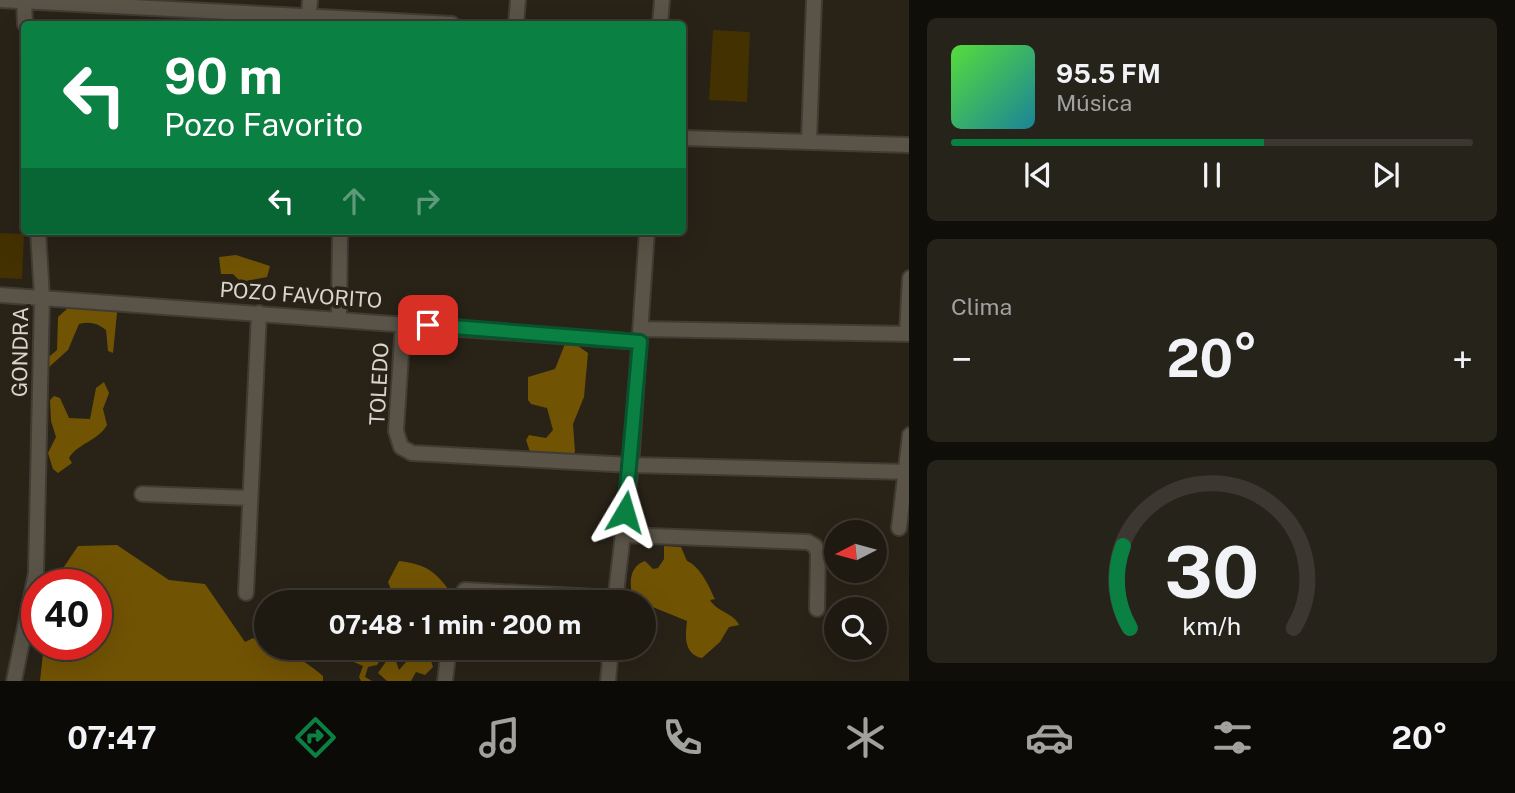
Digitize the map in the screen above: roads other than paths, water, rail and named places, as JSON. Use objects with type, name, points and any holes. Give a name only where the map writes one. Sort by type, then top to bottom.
[{"type":"street","points":[[0,0],[92,3],[309,21],[310,0]]},
{"type":"street","points":[[516,21],[518,0]]},
{"type":"street","points":[[660,21],[662,0]]},
{"type":"street","points":[[809,141],[814,0]]},
{"type":"street","points":[[24,1],[25,21]]},
{"type":"street","points":[[686,138],[909,145]]},
{"type":"street","name":"GONDRA","points":[[14,681],[36,573],[42,297],[38,235]]},
{"type":"street","points":[[339,318],[340,235]]},
{"type":"street","points":[[616,590],[631,465],[647,235]]},
{"type":"street","points":[[908,334],[909,278]]},
{"type":"street","name":"POZO FAVORITO","points":[[0,295],[403,323],[640,336],[908,334]]},
{"type":"street","points":[[246,593],[259,313]]},
{"type":"street","name":"TOLEDO","points":[[403,323],[397,430],[401,447],[412,453],[631,465]]},
{"type":"street","points":[[899,528],[908,472],[909,435]]},
{"type":"street","points":[[631,465],[908,472]]},
{"type":"street","points":[[142,494],[250,498]]},
{"type":"street","points":[[623,535],[808,542],[818,553],[817,608]]},
{"type":"street","points":[[445,681],[448,660]]},
{"type":"street","points":[[608,681],[610,660]]}]
